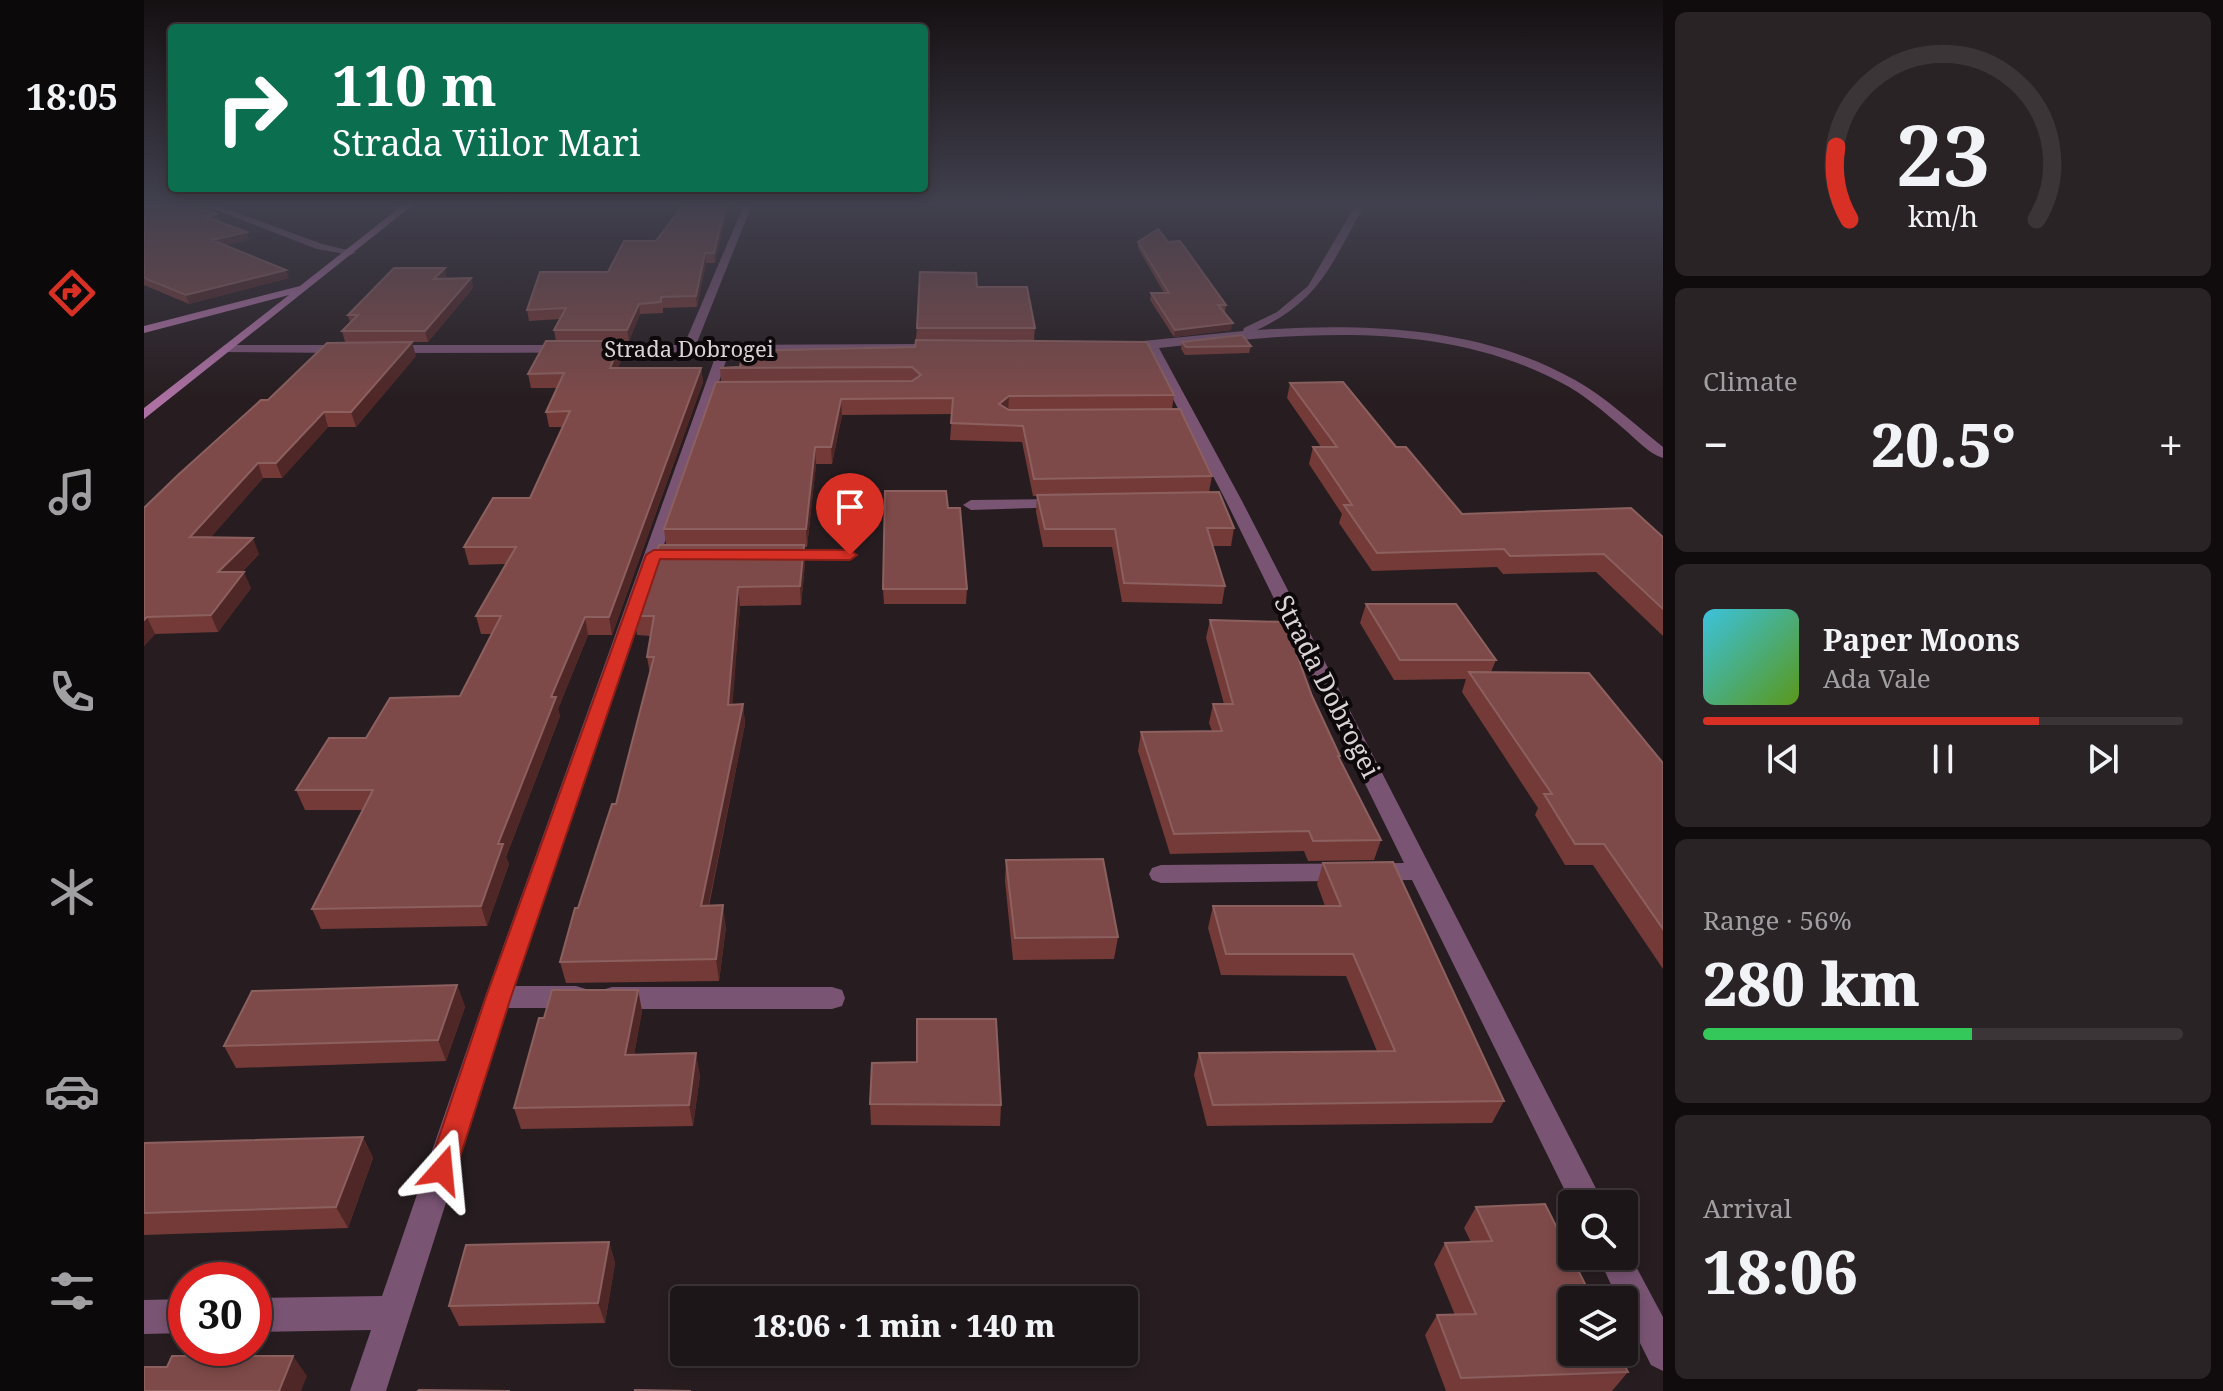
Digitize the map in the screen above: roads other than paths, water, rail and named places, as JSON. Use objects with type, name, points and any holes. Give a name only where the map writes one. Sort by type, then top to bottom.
[{"type":"main road","points":[[144,415],[329,269]]},
{"type":"main road","points":[[144,330],[306,287]]},
{"type":"street","points":[[689,348],[722,269]]},
{"type":"street","points":[[1237,335],[1281,314],[1312,288],[1323,269]]},
{"type":"street","points":[[1104,347],[1152,347],[1237,335],[1394,333],[1489,351],[1540,367],[1569,381],[1663,454]]},
{"type":"street","name":"Strada Dobrogei","points":[[1152,347],[1183,418],[1421,871],[1581,1190]]},
{"type":"street","points":[[368,1391],[498,997],[661,555],[718,390],[724,348]]},
{"type":"street","name":"Strada Dobrogei","points":[[370,349],[930,348]]},
{"type":"street","points":[[227,349],[354,349]]},
{"type":"street","points":[[1639,435],[1663,440]]},
{"type":"street","points":[[971,505],[1079,504]]},
{"type":"street","points":[[759,555],[850,555]]},
{"type":"street","points":[[1161,874],[1421,871]]},
{"type":"street","points":[[498,997],[832,998]]},
{"type":"street","points":[[1621,1270],[1663,1353]]},
{"type":"street","points":[[272,1315],[395,1313]]},
{"type":"street","points":[[144,1317],[168,1316]]}]
